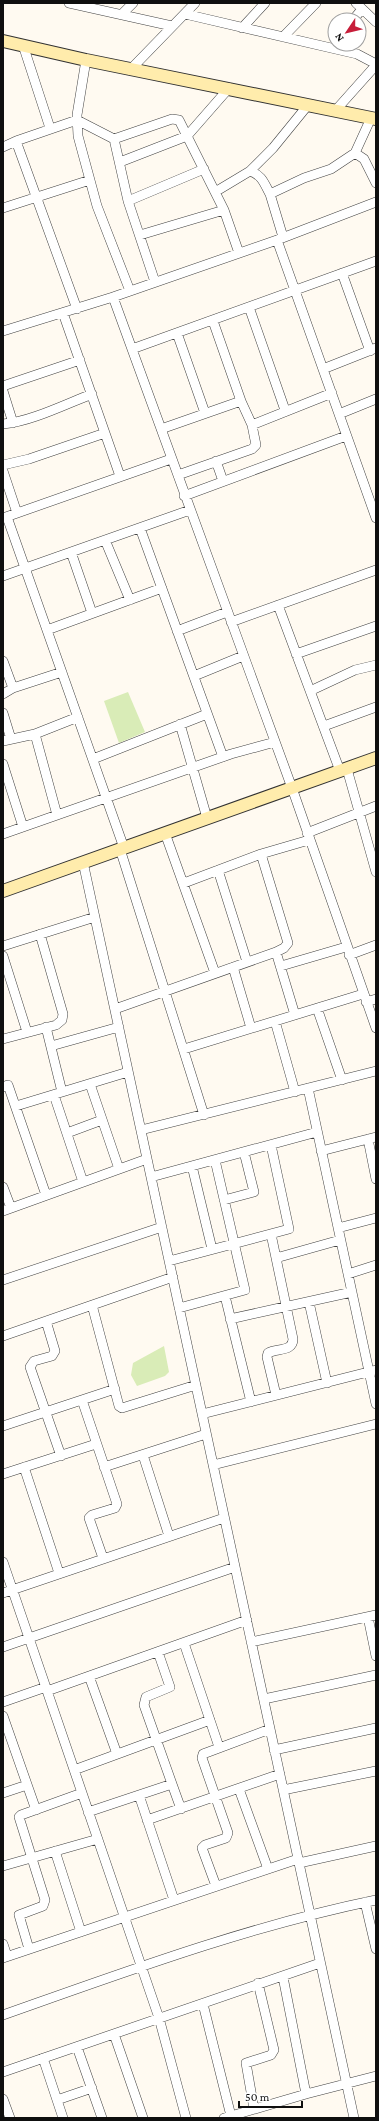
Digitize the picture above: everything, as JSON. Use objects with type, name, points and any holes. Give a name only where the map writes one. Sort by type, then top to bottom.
[{"type":"street","points":[[69,3],[101,6],[122,14],[172,26]]},
{"type":"street","points":[[122,14],[133,3]]},
{"type":"street","points":[[130,70],[195,3]]},
{"type":"street","points":[[242,28],[265,3]]},
{"type":"street","points":[[283,37],[316,3]]},
{"type":"street","points":[[359,6],[376,22]]},
{"type":"street","points":[[185,14],[283,37],[327,43]]},
{"type":"street","points":[[3,41],[130,70],[229,88],[374,119],[355,153],[331,169],[304,178],[270,194]]},
{"type":"street","points":[[23,45],[50,128]]},
{"type":"street","points":[[335,111],[376,64],[364,56],[353,52]]},
{"type":"street","points":[[86,60],[77,120],[78,136],[97,206],[130,291]]},
{"type":"street","points":[[120,162],[187,136],[229,88]]},
{"type":"street","points":[[215,192],[250,171],[273,148],[308,105]]},
{"type":"street","points":[[3,146],[50,128],[77,120],[114,139],[176,119],[179,120],[224,210],[239,253]]},
{"type":"street","points":[[114,139],[128,201],[156,282]]},
{"type":"street","points":[[16,141],[77,309]]},
{"type":"street","points":[[355,153],[364,158],[376,183]]},
{"type":"street","points":[[128,201],[204,169]]},
{"type":"street","points":[[250,171],[258,174],[263,179],[270,194],[280,239],[295,290],[346,436],[376,515]]},
{"type":"street","points":[[3,208],[36,196],[90,180]]},
{"type":"street","points":[[3,331],[114,298],[130,291],[280,239],[376,202]]},
{"type":"street","points":[[140,235],[224,210]]},
{"type":"street","points":[[132,349],[376,261]]},
{"type":"street","points":[[323,369],[373,350],[342,273]]},
{"type":"street","points":[[114,298],[178,475],[184,496],[292,788],[364,998],[376,1028]]},
{"type":"street","points":[[249,307],[285,410]]},
{"type":"street","points":[[63,313],[120,476]]},
{"type":"street","points":[[178,475],[252,449],[256,445],[252,425],[241,401],[213,321]]},
{"type":"street","points":[[177,333],[205,413]]},
{"type":"street","points":[[3,386],[80,360]]},
{"type":"street","points":[[3,391],[13,423]]},
{"type":"street","points":[[252,425],[285,410],[332,393]]},
{"type":"street","points":[[3,424],[13,423],[92,394]]},
{"type":"street","points":[[339,414],[376,400]]},
{"type":"street","points":[[161,430],[241,401]]},
{"type":"street","points":[[3,465],[29,459],[105,433]]},
{"type":"street","points":[[184,496],[346,436]]},
{"type":"street","points":[[171,459],[5,517],[25,568],[107,798],[204,1115]]},
{"type":"street","points":[[216,461],[223,481]]},
{"type":"street","points":[[3,471],[17,513]]},
{"type":"street","points":[[3,576],[190,510]]},
{"type":"street","points":[[140,528],[223,756]]},
{"type":"street","points":[[105,540],[130,600]]},
{"type":"street","points":[[71,552],[92,613]]},
{"type":"street","points":[[231,622],[376,570]]},
{"type":"street","points":[[47,630],[162,588]]},
{"type":"street","points":[[278,605],[310,691],[359,811],[376,869]]},
{"type":"street","points":[[177,631],[227,612]]},
{"type":"street","points":[[296,654],[376,626]]},
{"type":"street","points":[[194,676],[243,656]]},
{"type":"street","points":[[4,665],[13,688]]},
{"type":"street","points":[[310,691],[355,670],[376,665]]},
{"type":"street","points":[[3,694],[13,688],[62,672]]},
{"type":"street","points":[[324,726],[376,707]]},
{"type":"street","points":[[3,713],[7,740],[35,734],[78,717]]},
{"type":"street","points":[[93,759],[207,714]]},
{"type":"street","points":[[180,724],[207,818]]},
{"type":"street","points":[[35,734],[58,815]]},
{"type":"street","points":[[3,834],[223,756],[275,742]]},
{"type":"street","points":[[3,891],[376,758]]},
{"type":"street","points":[[3,764],[23,827]]},
{"type":"street","points":[[184,883],[308,836],[359,811],[376,806]]},
{"type":"street","points":[[165,833],[216,973]]},
{"type":"street","points":[[115,1009],[276,952],[286,946],[288,943],[261,854]]},
{"type":"street","points":[[83,862],[354,2118]]},
{"type":"street","points":[[218,870],[247,962]]},
{"type":"street","points":[[3,946],[95,918]]},
{"type":"street","points":[[3,1039],[56,1025],[62,1020],[63,1014],[40,934]]},
{"type":"street","points":[[281,966],[376,945]]},
{"type":"street","points":[[276,952],[295,1015]]},
{"type":"street","points":[[3,956],[27,1032]]},
{"type":"street","points":[[233,967],[251,1028]]},
{"type":"street","points":[[184,1048],[316,1008],[364,998],[376,999]]},
{"type":"street","points":[[316,1008],[342,1080]]},
{"type":"street","points":[[275,1021],[295,1092]]},
{"type":"street","points":[[46,1027],[51,1046],[58,1094],[66,1133],[83,1182]]},
{"type":"street","points":[[51,1046],[118,1027]]},
{"type":"street","points":[[141,1130],[376,1071]]},
{"type":"street","points":[[16,1106],[128,1072]]},
{"type":"street","points":[[90,1084],[119,1169]]},
{"type":"street","points":[[3,1087],[8,1085],[46,1196]]},
{"type":"street","points":[[308,1088],[340,1240],[372,1371],[376,1404]]},
{"type":"street","points":[[66,1133],[102,1120]]},
{"type":"street","points":[[151,1177],[317,1132]]},
{"type":"street","points":[[321,1151],[372,1138],[376,1179]]},
{"type":"street","points":[[169,1260],[288,1230],[290,1226],[271,1145]]},
{"type":"street","points":[[224,1200],[254,1192],[244,1152]]},
{"type":"street","points":[[3,1187],[7,1210],[147,1160]]},
{"type":"street","points":[[179,1308],[245,1290],[215,1160]]},
{"type":"street","points":[[192,1166],[212,1249]]},
{"type":"street","points":[[338,1228],[376,1218]]},
{"type":"street","points":[[3,1280],[162,1227]]},
{"type":"street","points":[[270,1234],[287,1307],[293,1344],[290,1347],[271,1352],[267,1357],[276,1395]]},
{"type":"street","points":[[276,1258],[340,1240]]},
{"type":"street","points":[[348,1274],[376,1265]]},
{"type":"street","points":[[3,1336],[173,1277]]},
{"type":"street","points":[[230,1319],[352,1292]]},
{"type":"street","points":[[225,1296],[251,1402]]},
{"type":"street","points":[[309,1302],[327,1383]]},
{"type":"street","points":[[92,1305],[119,1406],[126,1408],[196,1385]]},
{"type":"street","points":[[46,1320],[55,1351],[54,1354],[52,1356],[34,1361],[30,1367],[61,1456]]},
{"type":"street","points":[[202,1414],[372,1371]]},
{"type":"street","points":[[4,1424],[115,1389]]},
{"type":"street","points":[[82,1400],[117,1506],[92,1515],[89,1518],[103,1558]]},
{"type":"street","points":[[213,1465],[376,1424]]},
{"type":"street","points":[[104,1467],[206,1434]]},
{"type":"street","points":[[3,1474],[96,1444]]},
{"type":"street","points":[[143,1454],[168,1536]]},
{"type":"street","points":[[24,1467],[59,1573]]},
{"type":"street","points":[[3,1593],[224,1518]]},
{"type":"street","points":[[3,1562],[159,2018],[186,2118]]},
{"type":"street","points":[[3,1647],[235,1567]]},
{"type":"street","points":[[251,1642],[372,1616],[376,1656]]},
{"type":"street","points":[[3,1702],[89,1676],[247,1620]]},
{"type":"street","points":[[184,1642],[219,1747]]},
{"type":"street","points":[[158,1652],[170,1687],[146,1697],[144,1700],[181,1809]]},
{"type":"street","points":[[264,1699],[376,1675]]},
{"type":"street","points":[[89,1676],[117,1754]]},
{"type":"street","points":[[3,1716],[36,1810]]},
{"type":"street","points":[[74,1770],[210,1720]]},
{"type":"street","points":[[274,1750],[376,1728]]},
{"type":"street","points":[[216,1886],[202,1848],[228,1836],[202,1758],[202,1754],[270,1729]]},
{"type":"street","points":[[283,1790],[376,1771]]},
{"type":"street","points":[[147,1820],[280,1774]]},
{"type":"street","points":[[88,1812],[172,1784]]},
{"type":"street","points":[[3,1793],[27,1785]]},
{"type":"street","points":[[239,1789],[268,1869]]},
{"type":"street","points":[[29,1949],[19,1915],[45,1904],[19,1817],[82,1793]]},
{"type":"street","points":[[139,1795],[174,1900]]},
{"type":"street","points":[[3,1866],[98,1839]]},
{"type":"street","points":[[3,1944],[5,1957],[268,1869],[298,1861],[376,1846]]},
{"type":"street","points":[[55,1851],[81,1932]]},
{"type":"street","points":[[3,2015],[141,1966],[310,1915],[376,1900]]},
{"type":"street","points":[[365,1902],[376,1946]]},
{"type":"street","points":[[3,2072],[203,2004],[258,1983],[283,1977],[320,1963]]},
{"type":"street","points":[[283,1977],[306,2094]]},
{"type":"street","points":[[254,2109],[246,2062],[271,2055],[274,2050],[258,1983]]},
{"type":"street","points":[[203,2004],[227,2117],[306,2094],[376,2076]]},
{"type":"street","points":[[114,2034],[140,2117]]},
{"type":"street","points":[[77,2047],[102,2118]]},
{"type":"street","points":[[42,2058],[58,2100],[63,2118]]},
{"type":"street","points":[[58,2100],[92,2088]]},
{"type":"street","points":[[3,2099],[10,2118]]},
{"type":"green space","points":[[128,692],[145,732],[119,743],[104,701]]},
{"type":"green space","points":[[164,1346],[169,1372],[165,1376],[137,1386],[131,1375],[133,1363]]}]
